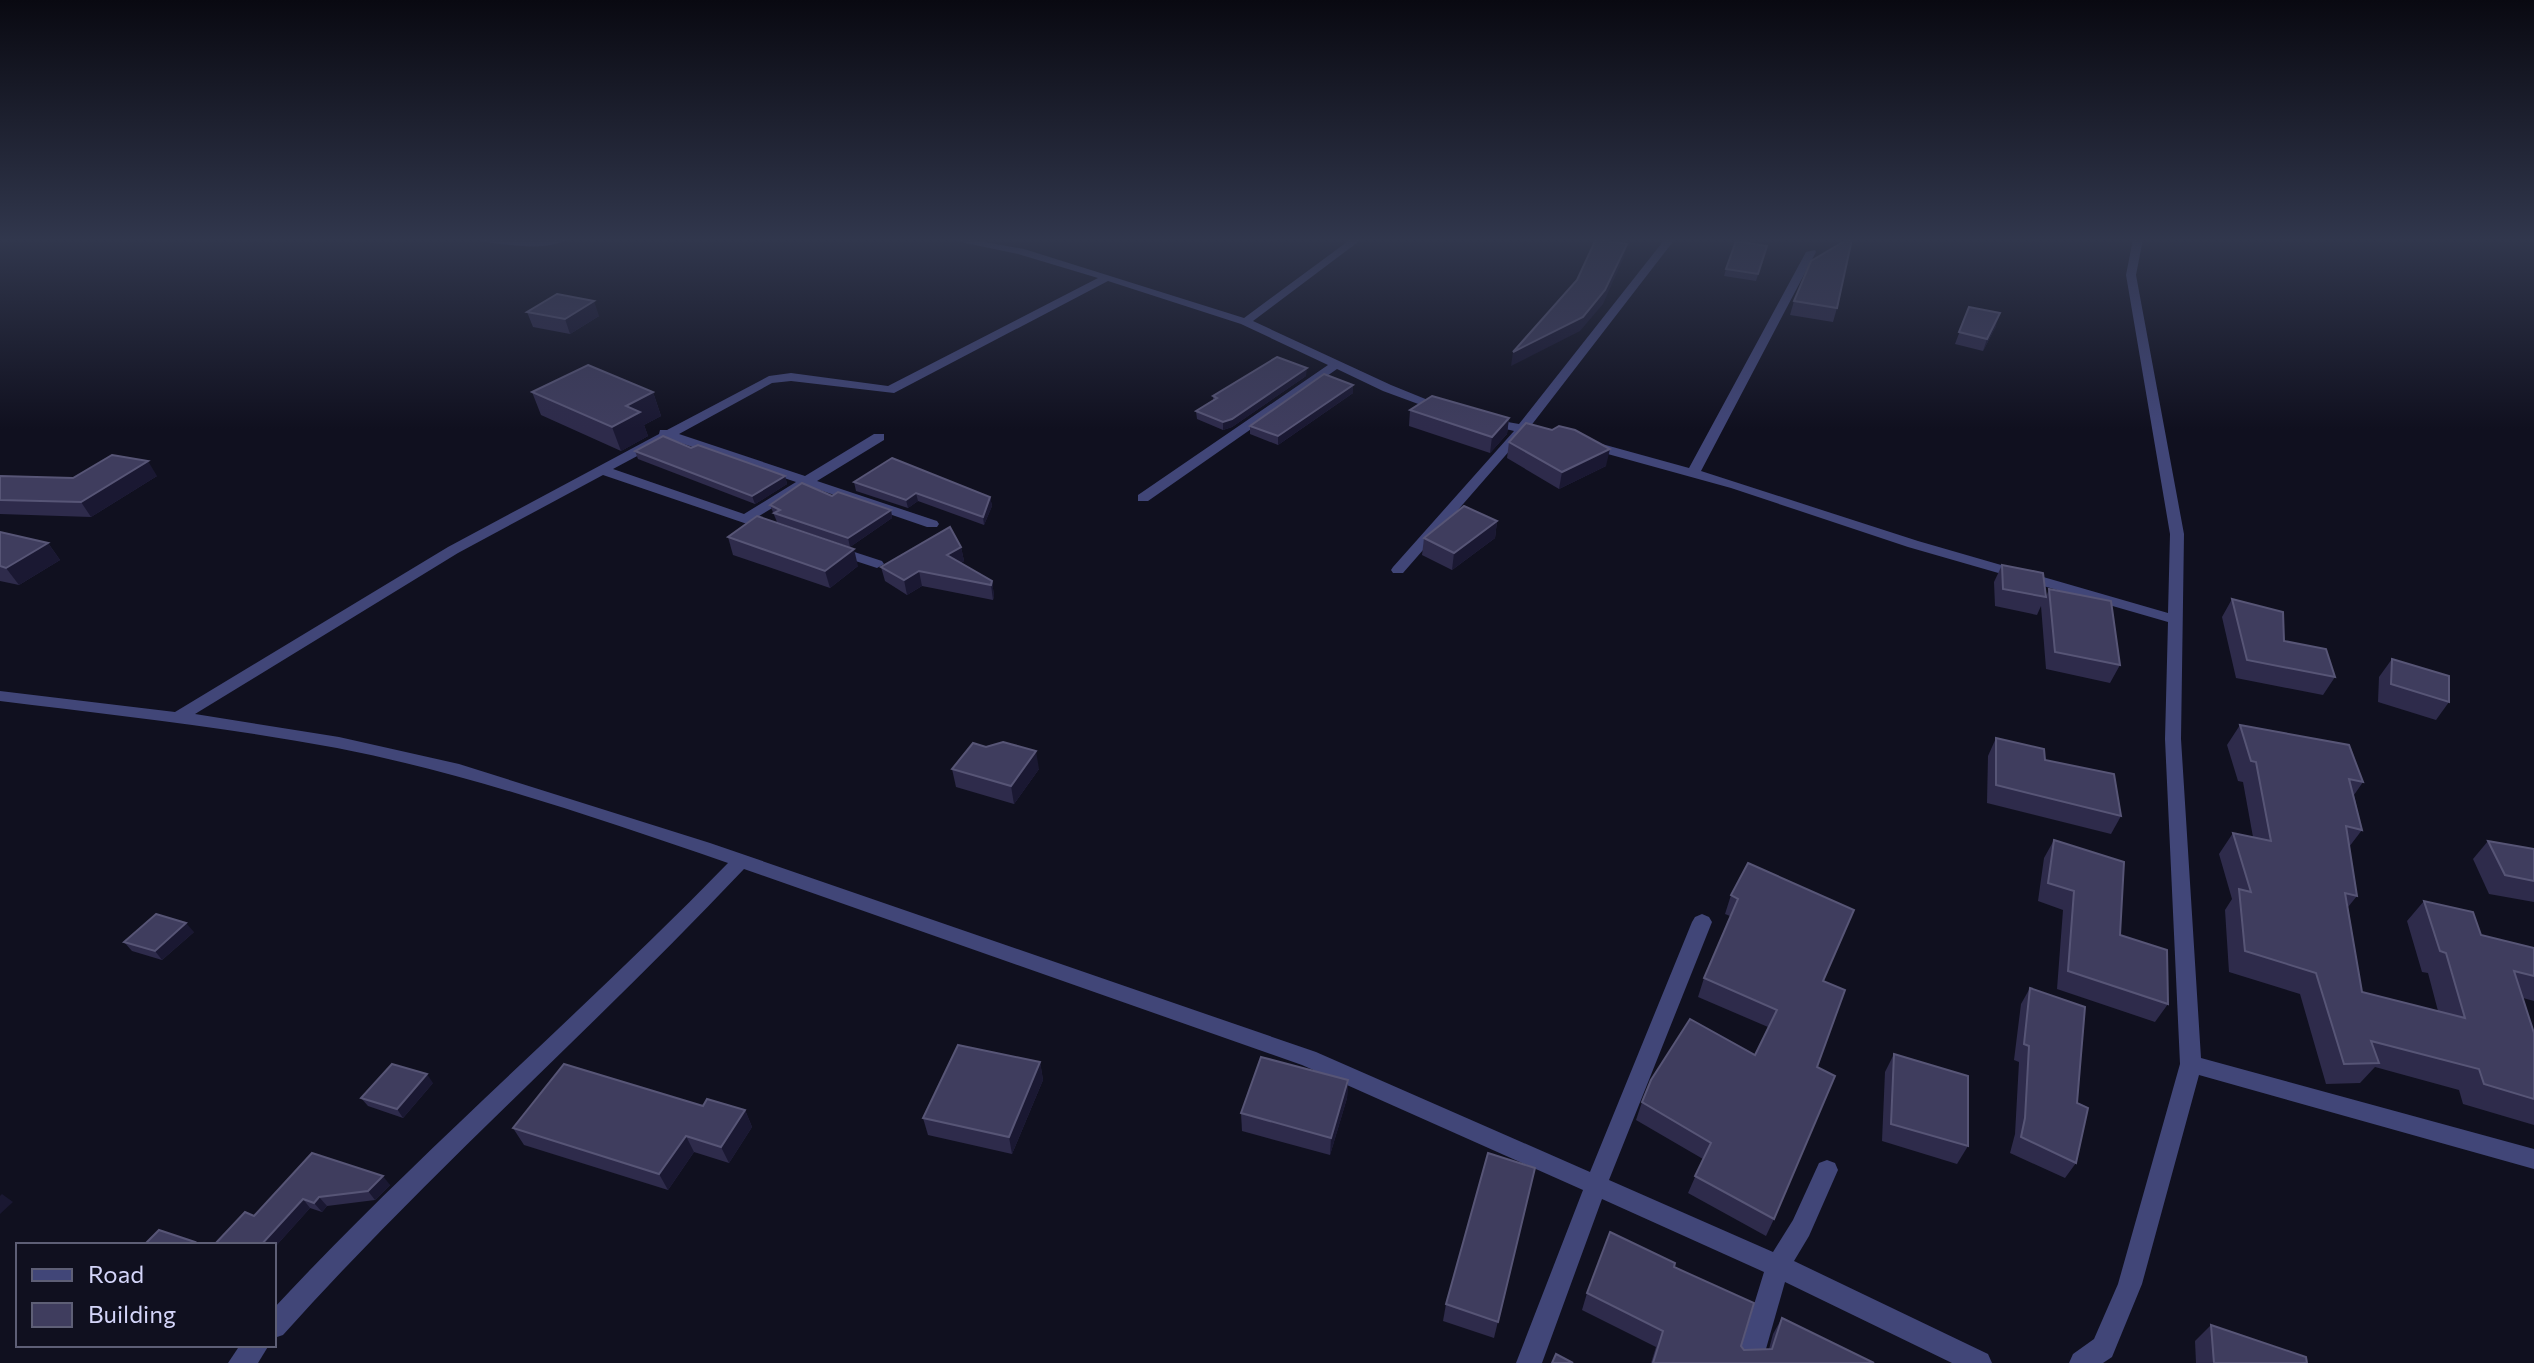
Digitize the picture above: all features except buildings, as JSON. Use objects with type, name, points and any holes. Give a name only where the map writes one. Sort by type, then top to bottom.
[{"type":"street","points":[[177,718],[453,550],[664,433],[775,378],[890,390],[1059,303]]},
{"type":"street","points":[[1186,303],[1245,322],[1426,404],[1457,412]]},
{"type":"street","points":[[1245,322],[1271,303]]},
{"type":"street","points":[[1398,570],[1522,429],[1620,303]]},
{"type":"street","points":[[1693,473],[1784,303]]},
{"type":"street","points":[[2082,1363],[2103,1348],[2130,1284],[2191,1064],[2173,739],[2177,534],[2136,303]]},
{"type":"street","points":[[1143,498],[1337,364]]},
{"type":"street","points":[[1472,416],[1551,436]]},
{"type":"street","points":[[664,433],[932,524]]},
{"type":"street","points":[[745,519],[879,437]]},
{"type":"street","points":[[1579,442],[1693,473],[1913,544],[2176,620]]},
{"type":"street","points":[[600,469],[789,534]]},
{"type":"street","points":[[818,544],[877,564]]},
{"type":"street","points":[[0,696],[177,718],[339,743],[459,770],[741,861],[1309,1058],[1778,1266],[1979,1363]]},
{"type":"street","points":[[276,1324],[485,1113],[667,940],[741,861]]},
{"type":"street","points":[[1529,1363],[1596,1185],[1702,922]]},
{"type":"street","points":[[2191,1064],[2534,1159]]},
{"type":"street","points":[[1749,1363],[1778,1266],[1801,1228],[1827,1170]]},
{"type":"street","points":[[241,1363],[255,1347]]}]
